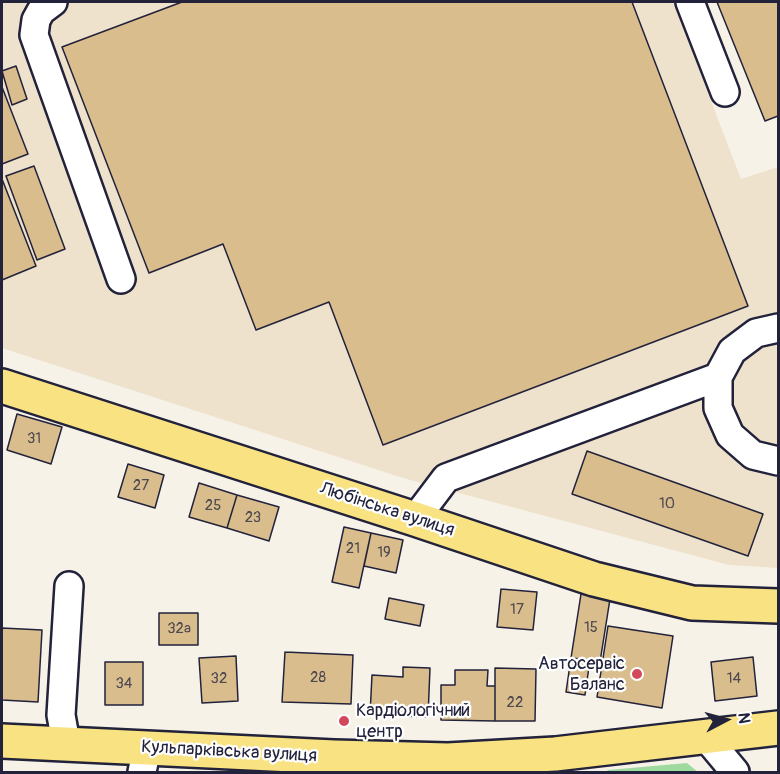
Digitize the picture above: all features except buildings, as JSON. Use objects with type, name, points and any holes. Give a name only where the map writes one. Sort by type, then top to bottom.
[{"type":"main road","name":"Любінська вулиця","points":[[2,386],[594,579],[692,603],[778,606]]},
{"type":"main road","name":"Кульпарківська вулиця","points":[[2,741],[66,743],[145,760],[347,758],[556,763],[705,736],[778,729]]},
{"type":"street","points":[[52,2],[41,11],[36,20],[34,35],[122,279]]},
{"type":"street","points":[[690,2],[725,92]]},
{"type":"street","points":[[778,328],[756,333],[732,351],[718,377],[718,408],[730,435],[753,455],[778,461]]},
{"type":"street","points":[[415,519],[446,478],[718,377]]},
{"type":"street","points":[[66,743],[61,715],[69,586]]},
{"type":"street","points":[[705,736],[735,772]]},
{"type":"shaded area","points":[[2,2],[673,2],[741,179],[778,167],[778,568],[729,565],[403,478],[2,348]]},
{"type":"green space","points":[[687,763],[698,772],[606,772],[608,770]]},
{"type":"place","name":"Автосервіс Баланс","points":[[637,674]]},
{"type":"place","name":"Кардіологічний центр","points":[[344,721]]}]
